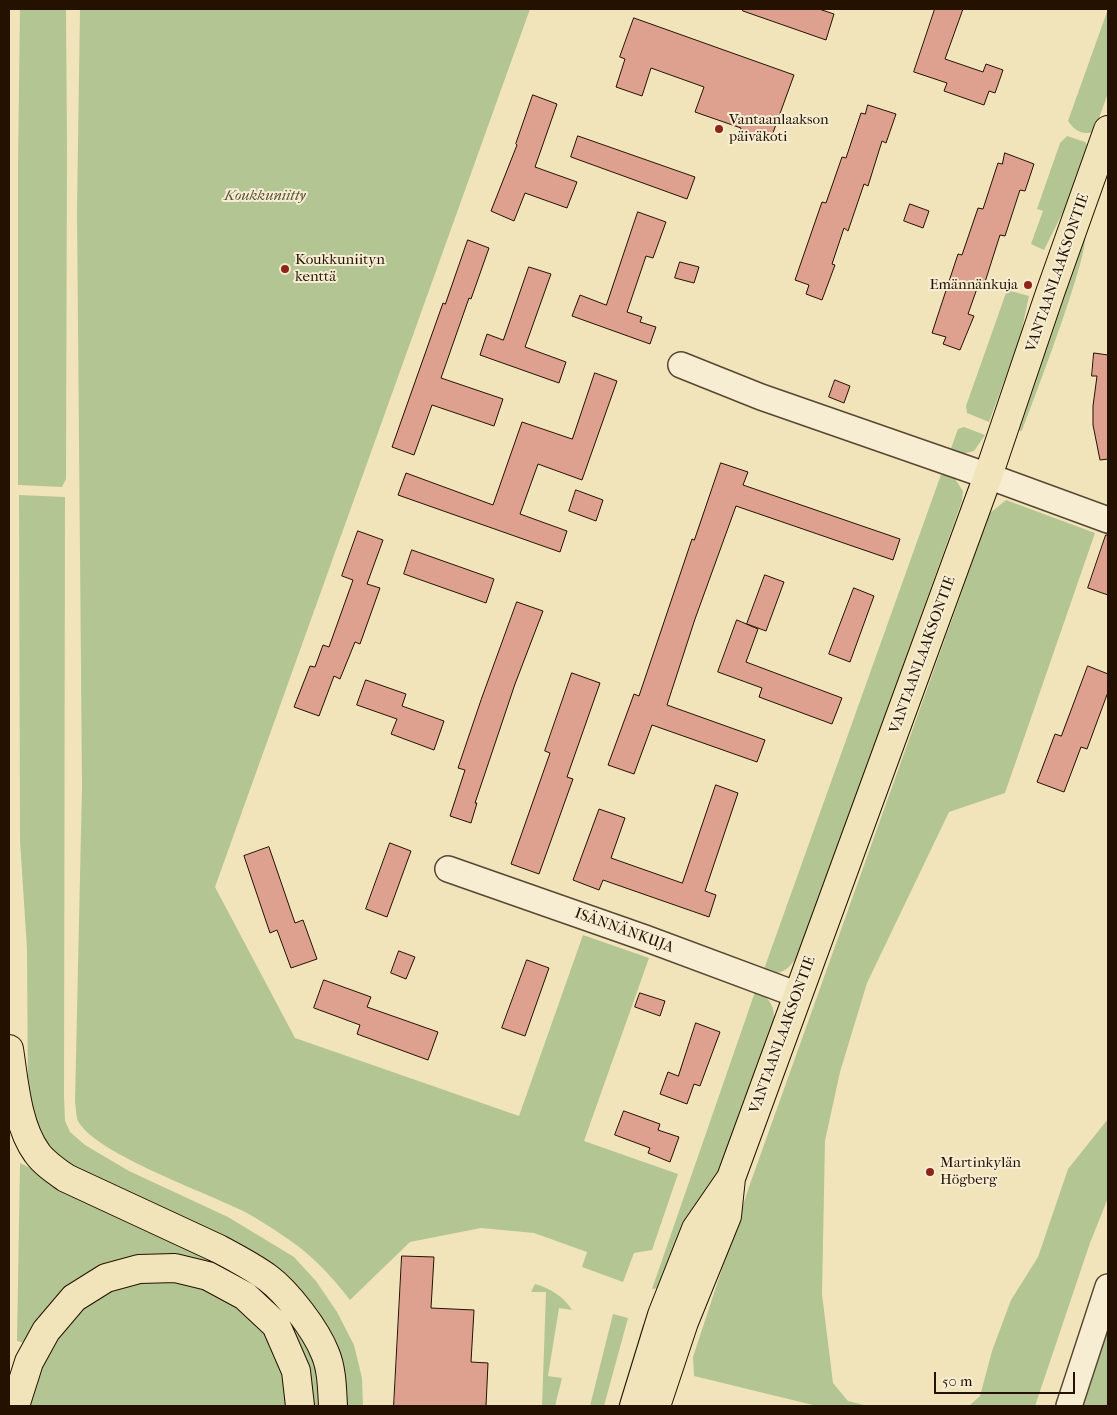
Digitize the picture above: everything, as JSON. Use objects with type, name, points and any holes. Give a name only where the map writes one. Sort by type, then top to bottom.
[{"type":"main road","name":"VANTAANLAAKSONTIE","points":[[656,1406],[684,1322],[727,1216],[731,1178],[988,476],[1108,130]]},
{"type":"main road","points":[[9,1049],[15,1091],[23,1123],[30,1141],[38,1154],[66,1178],[218,1249],[242,1261],[270,1279],[294,1305],[314,1332],[326,1354],[332,1384],[333,1406]]},
{"type":"main road","name":"VANTAANLAAKSONTIE","points":[[634,1406],[662,1315],[696,1229],[731,1178]]},
{"type":"main road","points":[[15,1406],[30,1362],[46,1332],[74,1298],[106,1278],[139,1268],[175,1268],[208,1276],[245,1296],[276,1325],[296,1371],[300,1406]]},
{"type":"street","points":[[681,365],[760,397],[1108,520]]},
{"type":"street","name":"ISÄNNÄNKUJA","points":[[448,869],[645,938],[798,995]]},
{"type":"street","points":[[1069,1406],[1108,1287]]},
{"type":"green space","points":[[20,9],[66,9],[66,479],[62,487],[18,485]]},
{"type":"green space","name":"Koukkuniitty","points":[[80,9],[530,9],[215,887],[295,1038],[519,1116],[583,935],[649,958],[584,1141],[678,1174],[652,1250],[634,1253],[623,1282],[582,1267],[587,1252],[534,1233],[481,1228],[410,1242],[350,1300],[310,1256],[274,1229],[247,1213],[130,1160],[89,1134],[78,1121],[75,1102],[82,786],[77,211]]},
{"type":"green space","points":[[1108,9],[1108,93],[1094,132],[1082,132],[1076,130],[1068,121]]},
{"type":"green space","points":[[1067,136],[1085,142],[1088,146],[1070,198],[1044,250],[1031,244],[1043,211],[1037,209],[1060,143]]},
{"type":"green space","points":[[1085,233],[1079,268],[1060,329],[1022,431],[1016,430]]},
{"type":"green space","points":[[1007,290],[1029,296],[1020,338],[989,422],[967,413],[966,406]]},
{"type":"green space","points":[[964,427],[985,435],[974,451],[957,455],[949,454],[958,429]]},
{"type":"green space","points":[[943,469],[953,476],[963,491],[962,501],[799,954],[788,968],[780,972],[763,972]]},
{"type":"green space","points":[[19,495],[65,497],[65,1121],[70,1132],[85,1145],[129,1171],[228,1217],[294,1257],[316,1281],[337,1312],[354,1345],[362,1378],[363,1406],[343,1406],[322,1327],[69,1166],[49,1149],[37,1130],[28,1102],[27,949],[20,841]]},
{"type":"green space","points":[[1006,500],[1095,533],[1005,793],[949,812],[867,983],[840,1072],[825,1141],[822,1294],[833,1383],[848,1401],[868,1406],[817,1406],[694,1376],[693,1357],[750,1184],[990,513]]},
{"type":"green space","points":[[756,989],[772,1005],[774,1015],[773,1028],[731,1143],[669,1278],[661,1288],[652,1289]]},
{"type":"green space","points":[[1108,1119],[1108,1198],[1090,1243],[1035,1406],[969,1406],[980,1396],[992,1351],[1011,1300],[1038,1257],[1068,1169]]},
{"type":"green space","points":[[20,1163],[198,1249],[273,1292],[313,1352],[324,1406],[309,1406],[293,1340],[167,1257],[25,1343],[17,1341]]},
{"type":"green space","points":[[154,1277],[189,1281],[247,1309],[272,1340],[284,1369],[289,1406],[30,1406],[36,1377],[49,1347],[78,1309],[89,1300],[104,1292]]},
{"type":"green space","points":[[535,1284],[556,1294],[572,1310],[559,1308],[548,1376],[562,1378],[555,1406],[542,1406],[546,1292],[531,1292]]},
{"type":"green space","points":[[613,1314],[628,1318],[604,1406],[590,1406]]},
{"type":"green space","points":[[643,1324],[645,1330],[628,1406],[618,1406]]},
{"type":"green space","points":[[1106,1326],[1108,1327],[1108,1406],[1081,1406]]},
{"type":"building","points":[[743,9],[819,9],[834,14],[826,40],[743,11]]},
{"type":"building","points":[[935,9],[963,9],[945,59],[983,72],[986,64],[1003,70],[995,93],[989,91],[984,105],[944,91],[947,83],[914,72]]},
{"type":"building","points":[[634,18],[794,75],[770,141],[740,131],[741,128],[695,112],[704,87],[651,68],[642,96],[616,87],[625,59],[620,57]]},
{"type":"building","points":[[533,95],[557,104],[535,167],[577,182],[567,208],[525,193],[514,221],[491,211],[517,145]]},
{"type":"building","points":[[868,105],[896,114],[886,143],[882,141],[868,186],[864,184],[848,231],[844,228],[832,264],[835,265],[822,300],[806,294],[809,285],[795,280],[822,202],[826,203],[842,157],[846,158],[861,113],[865,114]]},
{"type":"building","points":[[578,136],[695,177],[687,199],[571,157]]},
{"type":"building","points":[[1005,153],[1034,164],[1025,191],[1020,190],[1005,236],[1000,235],[985,282],[980,280],[968,314],[974,316],[960,350],[943,344],[946,337],[932,333],[958,254],[962,255],[978,208],[983,209],[998,163],[1002,164]]},
{"type":"building","points":[[910,204],[929,211],[923,228],[904,221]]},
{"type":"building","points":[[638,212],[666,222],[653,258],[646,256],[627,312],[642,317],[640,322],[656,327],[650,344],[572,316],[580,295],[606,305]]},
{"type":"building","points":[[468,240],[489,248],[441,378],[503,399],[494,426],[432,405],[414,455],[392,447],[443,303],[445,304]]},
{"type":"building","points":[[680,262],[699,267],[694,283],[675,278]]},
{"type":"building","points":[[529,267],[551,274],[525,347],[566,362],[559,383],[480,355],[487,334],[503,340]]},
{"type":"building","points":[[1094,353],[1108,355],[1108,459],[1100,460],[1093,425],[1093,406],[1097,376],[1092,376]]},
{"type":"building","points":[[595,373],[617,381],[582,480],[538,464],[520,514],[567,531],[560,552],[398,495],[406,473],[493,505],[522,422],[572,439]]},
{"type":"building","points":[[835,380],[850,386],[844,403],[829,397]]},
{"type":"building","points":[[721,463],[748,472],[743,485],[900,539],[893,560],[736,506],[695,619],[667,705],[765,740],[757,762],[652,725],[634,774],[608,765],[634,694],[639,696],[692,539],[694,540]]},
{"type":"building","points":[[576,490],[603,500],[596,521],[569,511]]},
{"type":"building","points":[[358,531],[383,540],[367,584],[380,588],[360,644],[355,642],[340,679],[334,676],[319,716],[294,707],[310,666],[315,667],[323,645],[329,647],[353,580],[342,576]]},
{"type":"building","points":[[1106,535],[1108,535],[1108,595],[1088,588]]},
{"type":"building","points":[[412,550],[494,579],[486,603],[404,574]]},
{"type":"building","points":[[765,575],[784,582],[766,631],[747,624]]},
{"type":"building","points":[[854,588],[874,596],[850,662],[829,654]]},
{"type":"building","points":[[517,602],[543,611],[515,684],[475,803],[477,803],[471,823],[450,816],[465,770],[458,768]]},
{"type":"building","points":[[737,620],[758,629],[746,662],[842,698],[832,724],[759,697],[762,688],[718,672]]},
{"type":"building","points":[[1088,666],[1108,674],[1108,692],[1087,749],[1081,747],[1064,792],[1037,782],[1055,734],[1061,736]]},
{"type":"building","points":[[572,673],[600,683],[567,777],[573,779],[539,874],[511,864],[550,753],[545,751]]},
{"type":"building","points":[[366,680],[406,694],[402,706],[444,721],[434,750],[391,734],[397,719],[357,705]]},
{"type":"building","points":[[716,785],[738,793],[705,891],[716,895],[709,917],[603,880],[599,890],[573,880],[599,809],[625,818],[611,858],[682,883]]},
{"type":"building","points":[[390,843],[411,851],[387,917],[366,909]]},
{"type":"building","points":[[269,847],[295,923],[303,920],[317,959],[291,968],[277,930],[270,933],[244,856]]},
{"type":"building","points":[[399,951],[415,957],[406,979],[391,973]]},
{"type":"building","points":[[527,960],[549,968],[525,1036],[502,1028]]},
{"type":"building","points":[[324,980],[371,997],[367,1007],[438,1032],[428,1060],[357,1034],[360,1025],[314,1008]]},
{"type":"building","points":[[640,993],[665,1001],[660,1016],[635,1007]]},
{"type":"building","points":[[696,1023],[720,1032],[700,1086],[694,1084],[687,1104],[660,1094],[668,1072],[678,1076]]},
{"type":"building","points":[[624,1111],[660,1124],[658,1130],[679,1137],[670,1162],[648,1153],[650,1148],[615,1135]]},
{"type":"building","points":[[402,1256],[434,1257],[431,1308],[474,1310],[471,1362],[488,1363],[486,1406],[394,1406]]},
{"type":"place","name":"Vantaanlaakson päiväkoti","points":[[719,129]]},
{"type":"place","name":"Koukkuniityn kenttä","points":[[285,269]]},
{"type":"place","name":"Emännänkuja","points":[[1028,285]]},
{"type":"place","name":"Martinkylän Högberg","points":[[930,1172]]}]
